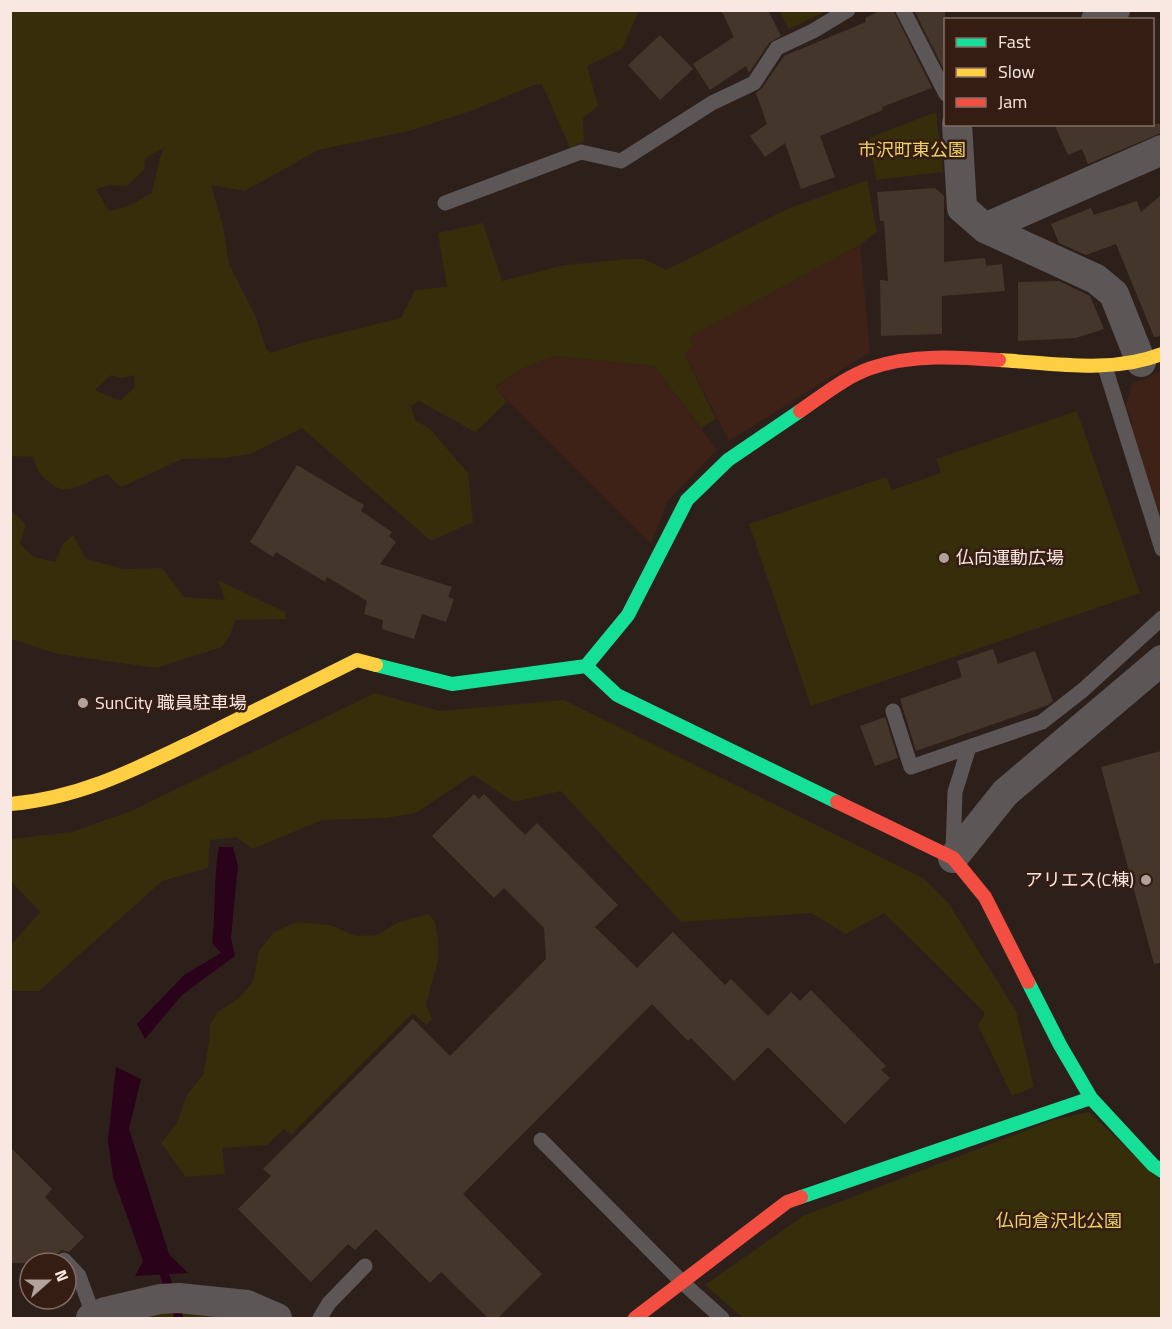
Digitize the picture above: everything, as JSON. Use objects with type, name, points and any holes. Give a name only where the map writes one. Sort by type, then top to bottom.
[{"type":"street","points":[[1100,18],[1115,10]]},
{"type":"street","points":[[10,804],[62,798],[92,789],[357,660],[452,684],[586,666],[627,615],[687,500],[728,460],[843,382],[871,368],[904,361],[948,356],[1105,367],[1151,358],[1114,294],[1096,279],[985,228],[963,208],[957,126]]},
{"type":"street","points":[[985,228],[1161,150]]},
{"type":"street","points":[[953,858],[1005,793],[1161,663]]},
{"type":"street","points":[[586,666],[617,695],[953,858],[985,897],[1060,1045],[1091,1098],[1161,1171]]},
{"type":"street","points":[[635,1318],[787,1202],[1091,1098]]},
{"type":"street","points":[[92,1318],[105,1312],[170,1298],[247,1305],[277,1318]]},
{"type":"lane","points":[[444,202],[581,152],[621,161],[712,103],[754,83],[777,48],[848,10]]},
{"type":"lane","points":[[903,10],[944,92]]},
{"type":"lane","points":[[1105,367],[1161,549]]},
{"type":"lane","points":[[893,711],[911,767],[1042,722],[1083,690],[1161,618]]},
{"type":"lane","points":[[953,858],[955,792],[969,747]]},
{"type":"lane","points":[[541,1140],[683,1283],[722,1318]]},
{"type":"lane","points":[[320,1318],[329,1303],[365,1266]]},
{"type":"lane","points":[[78,1275],[92,1318]]},
{"type":"shaded area","points":[[860,245],[870,352],[729,441],[684,353],[693,347],[688,337]]},
{"type":"shaded area","points":[[552,356],[654,366],[717,450],[668,500],[651,544],[495,388],[519,370]]},
{"type":"shaded area","points":[[1161,371],[1161,519],[1129,426],[1133,424],[1128,410],[1124,411],[1132,384]]},
{"type":"shaded area","points":[[219,847],[233,847],[238,866],[231,937],[235,956],[182,995],[145,1039],[137,1024],[184,975],[221,953],[212,943]]},
{"type":"shaded area","points":[[116,1067],[141,1079],[129,1129],[169,1254],[188,1273],[135,1276],[143,1261],[113,1177],[108,1140]]},
{"type":"green space","points":[[779,10],[829,10],[789,29],[779,11]]},
{"type":"green space","points":[[11,11],[639,11],[622,49],[587,66],[598,106],[583,118],[584,141],[570,148],[542,84],[534,85],[471,111],[409,131],[318,150],[245,191],[211,185],[223,226],[229,264],[256,317],[266,349],[271,353],[297,344],[401,318],[415,290],[447,287],[438,233],[483,223],[502,281],[565,265],[629,259],[644,259],[666,270],[787,209],[867,180],[877,232],[860,245],[689,337],[693,347],[684,353],[716,419],[701,428],[654,366],[553,356],[519,370],[495,387],[507,402],[475,432],[419,401],[411,406],[415,420],[430,429],[468,473],[473,522],[431,541],[302,428],[250,454],[224,458],[182,459],[121,487],[107,474],[72,489],[58,488],[42,475],[33,457],[11,456]],"holes":[[[164,148],[152,193],[129,206],[109,211],[96,189],[110,185],[127,186],[144,170],[145,158]],[[111,375],[122,378],[134,375],[135,387],[120,401],[95,390]]]},
{"type":"green space","name":"市沢町東公園","points":[[936,112],[943,172],[876,180],[869,138]]},
{"type":"green space","name":"仏向運動広場","points":[[1077,411],[1140,593],[811,706],[749,524],[886,477],[892,490],[941,473],[936,459]]},
{"type":"green space","points":[[11,510],[26,525],[20,544],[34,557],[55,562],[63,544],[73,535],[86,559],[124,569],[162,568],[184,597],[225,600],[218,580],[285,612],[286,619],[235,620],[230,635],[222,647],[156,668],[58,654],[11,639]]},
{"type":"green space","points":[[375,693],[440,711],[564,700],[923,878],[949,904],[1016,1011],[1034,1087],[1012,1096],[978,1025],[985,1013],[884,913],[846,934],[811,913],[681,922],[561,791],[514,802],[473,775],[416,813],[385,818],[322,820],[253,849],[236,837],[210,840],[208,868],[162,881],[39,991],[11,991],[11,945],[40,912],[11,881],[10,841],[12,839],[72,832],[131,811]]},
{"type":"green space","points":[[429,914],[435,922],[438,940],[438,960],[426,1005],[432,1019],[426,1025],[413,1013],[291,1135],[284,1129],[267,1145],[222,1148],[225,1174],[186,1177],[161,1143],[177,1123],[187,1095],[203,1075],[210,1024],[218,1012],[239,998],[253,982],[259,951],[274,932],[297,922],[330,925],[356,936],[376,935],[399,922]]},
{"type":"green space","name":"仏向倉沢北公園","points":[[1089,1112],[1161,1181],[1161,1318],[743,1318],[705,1285],[803,1216],[1053,1120]]},
{"type":"green space","points":[[156,1313],[198,1313],[237,1318],[139,1318]]},
{"type":"building","points":[[721,10],[768,10],[781,36],[769,43],[749,73],[746,66],[710,90],[693,64],[734,37]]},
{"type":"building","points":[[882,10],[893,10],[932,88],[882,107],[883,110],[820,136],[835,177],[801,189],[785,143],[765,157],[750,136],[767,124],[756,93],[784,56],[866,22],[865,18]]},
{"type":"building","points":[[914,10],[945,10],[944,70]]},
{"type":"building","points":[[660,35],[693,69],[660,100],[628,65]]},
{"type":"building","points":[[1154,124],[1161,124],[1161,133],[1088,164],[1082,149],[1068,155],[1055,126],[1154,126]]},
{"type":"building","points":[[935,188],[944,196],[944,262],[985,258],[986,266],[1002,264],[1005,291],[942,296],[942,334],[881,336],[880,280],[888,281],[884,221],[880,221],[877,192]]},
{"type":"building","points":[[1161,195],[1161,336],[1154,337],[1116,244],[1086,255],[1059,243],[1051,224],[1091,208],[1094,215],[1137,201],[1141,212]]},
{"type":"building","points":[[1059,281],[1090,296],[1104,329],[1076,338],[1018,341],[1018,282]]},
{"type":"building","points":[[297,465],[364,505],[361,511],[392,532],[389,536],[396,542],[380,564],[452,587],[448,597],[454,599],[446,622],[422,614],[414,639],[382,629],[383,620],[364,614],[367,601],[327,577],[325,582],[276,552],[273,557],[250,542]]},
{"type":"building","points":[[993,649],[998,664],[1035,651],[1053,701],[1048,705],[916,751],[900,699],[962,677],[957,661]]},
{"type":"building","points":[[885,717],[898,758],[875,766],[860,726]]},
{"type":"building","name":"アリエス(C棟)","points":[[1161,751],[1161,963],[1154,964],[1101,767]]},
{"type":"building","points":[[474,794],[479,799],[484,794],[525,835],[537,823],[618,905],[595,927],[637,968],[673,932],[725,985],[731,979],[768,1016],[791,992],[800,1001],[811,990],[886,1066],[881,1070],[890,1078],[845,1124],[768,1047],[734,1081],[691,1038],[688,1041],[652,1004],[463,1194],[542,1274],[498,1318],[488,1318],[441,1272],[430,1283],[376,1229],[355,1250],[348,1244],[311,1282],[238,1209],[271,1176],[263,1169],[413,1019],[450,1056],[546,959],[544,928],[504,888],[494,898],[432,836]]},
{"type":"building","points":[[10,1147],[52,1189],[45,1197],[84,1237],[70,1251],[18,1251],[18,1263],[10,1263]]},
{"type":"waterway","points":[[164,1273],[179,1318]]},
{"type":"traffic: fast","points":[[376,665],[452,684],[586,666],[628,615],[687,500],[728,460],[800,411]]},
{"type":"traffic: fast","points":[[586,666],[617,695],[837,802]]},
{"type":"traffic: fast","points":[[1028,982],[1060,1045],[1091,1098],[1153,1165],[1162,1171]]},
{"type":"traffic: fast","points":[[801,1197],[1091,1098]]},
{"type":"traffic: slow","points":[[999,360],[1082,366],[1122,364],[1162,354]]},
{"type":"traffic: slow","points":[[10,804],[36,801],[84,789],[175,750],[357,660],[376,665]]},
{"type":"traffic: jam","points":[[800,411],[852,376],[871,368],[902,360],[935,358],[999,360]]},
{"type":"traffic: jam","points":[[837,802],[953,858],[985,897],[1028,982]]},
{"type":"traffic: jam","points":[[635,1318],[787,1202],[801,1197]]},
{"type":"place","name":"仏向運動広場","points":[[944,558]]},
{"type":"place","name":"SunCity 職員駐車場","points":[[83,703]]},
{"type":"place","name":"アリエス(C棟)","points":[[1146,880]]}]
